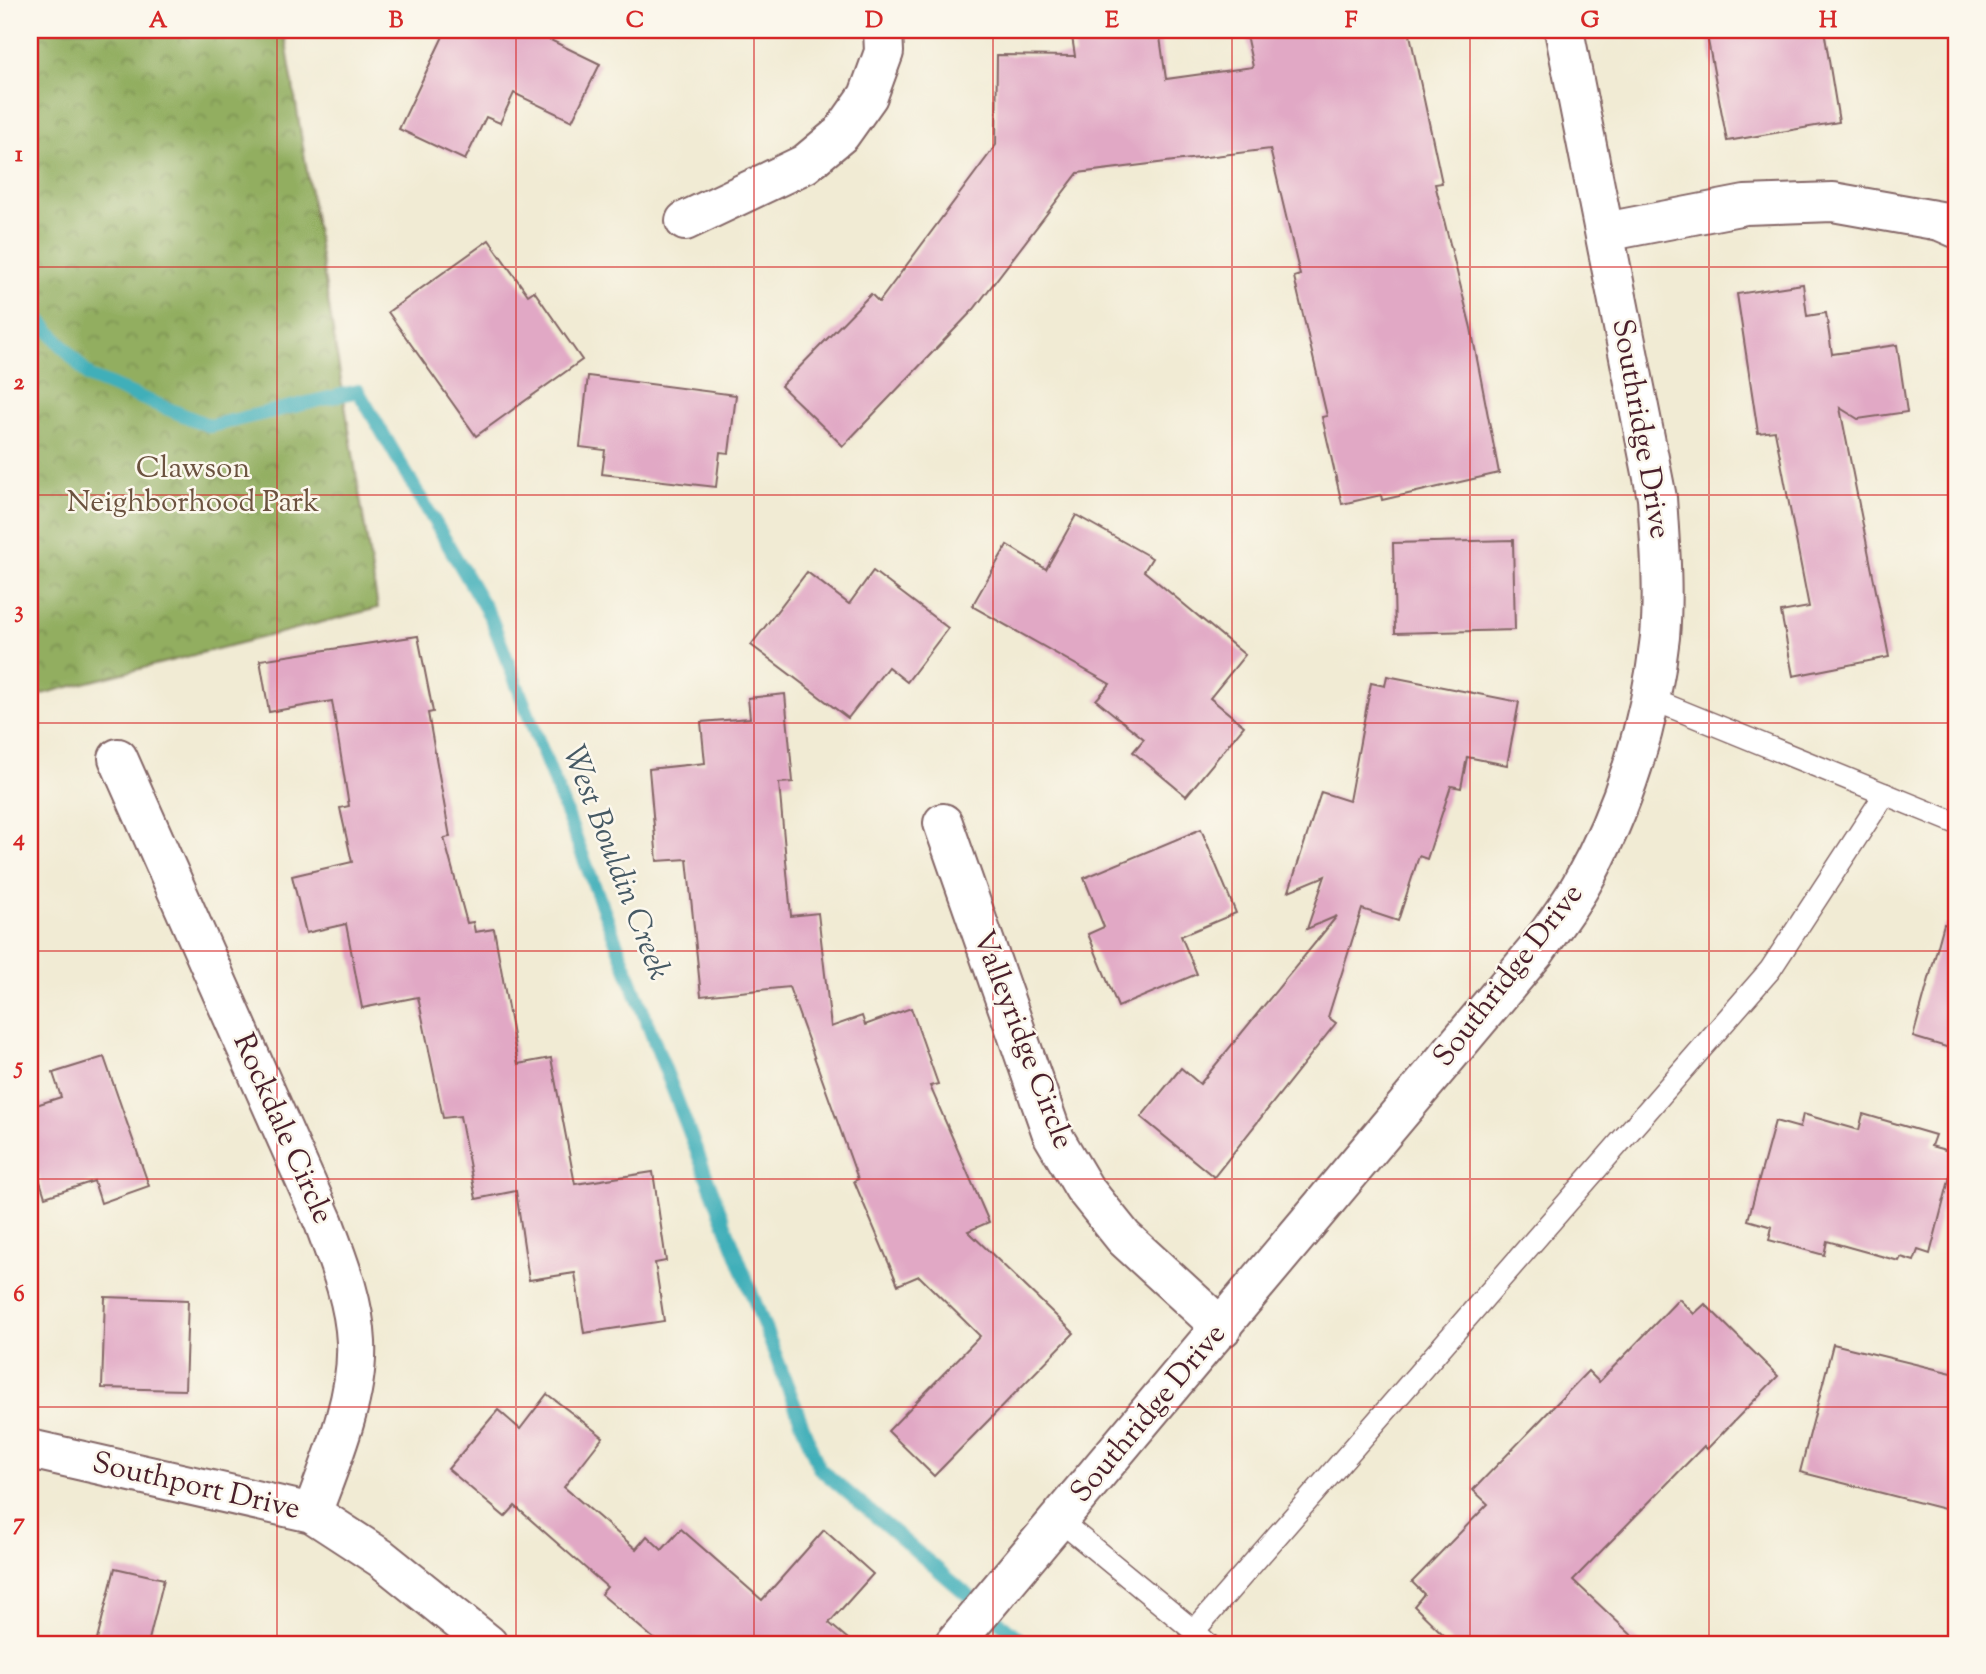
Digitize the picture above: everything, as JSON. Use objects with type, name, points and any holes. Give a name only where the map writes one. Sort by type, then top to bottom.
[{"type":"street","points":[[685,221],[805,164],[841,134],[868,96],[884,52],[883,30]]},
{"type":"street","name":"Southridge Drive","points":[[954,1644],[1536,951],[1580,887],[1611,826],[1632,764],[1649,698],[1660,637],[1662,565],[1657,498],[1564,30]]},
{"type":"street","points":[[1605,232],[1745,205],[1833,202],[1940,221],[1956,228]]},
{"type":"street","name":"Rockdale Circle","points":[[118,758],[324,1223],[346,1283],[356,1343],[346,1420],[312,1513]]},
{"type":"street","name":"Valleyridge Circle","points":[[943,823],[1052,1134],[1084,1188],[1124,1238],[1222,1328]]},
{"type":"street","name":"Southport Drive","points":[[30,1449],[312,1513],[382,1558],[488,1644]]},
{"type":"lane","points":[[1649,698],[1956,823]]},
{"type":"lane","points":[[1059,1520],[1201,1638],[1770,970],[1885,794]]},
{"type":"green space","name":"Clawson Neighborhood Park","points":[[30,30],[284,30],[378,608],[30,697]]},
{"type":"building","points":[[446,30],[530,30],[600,64],[572,121],[514,93],[500,123],[486,117],[465,160],[399,129]]},
{"type":"building","points":[[1071,30],[1159,30],[1166,79],[1253,67],[1245,30],[1409,30],[1442,183],[1435,184],[1471,328],[1499,473],[1382,500],[1381,495],[1342,504],[1322,417],[1327,416],[1294,277],[1300,275],[1270,149],[1078,173],[974,309],[843,446],[781,386],[871,294],[879,302],[996,145],[997,55],[1075,56]]},
{"type":"building","points":[[1706,30],[1824,30],[1839,122],[1727,141]]},
{"type":"building","points":[[489,240],[528,295],[534,291],[582,360],[476,436],[388,312]]},
{"type":"building","points":[[1803,284],[1807,316],[1826,313],[1832,354],[1897,345],[1907,412],[1858,419],[1840,408],[1889,657],[1793,676],[1781,612],[1809,607],[1775,431],[1758,433],[1737,294]]},
{"type":"building","points":[[588,376],[736,395],[729,453],[720,452],[716,487],[602,474],[605,450],[580,447]]},
{"type":"building","points":[[1076,515],[1152,558],[1144,571],[1245,655],[1210,698],[1244,726],[1186,796],[1133,752],[1144,739],[1096,700],[1110,684],[972,606],[1007,545],[1046,569]]},
{"type":"building","points":[[1513,540],[1515,630],[1395,633],[1393,543]]},
{"type":"building","points":[[873,571],[948,628],[907,682],[888,667],[848,718],[751,645],[807,572],[849,604]]},
{"type":"building","points":[[418,636],[433,712],[428,713],[450,837],[444,838],[467,923],[473,922],[475,932],[494,929],[518,1064],[551,1058],[575,1184],[653,1172],[666,1261],[655,1263],[664,1321],[584,1333],[575,1273],[529,1280],[516,1191],[476,1199],[460,1116],[443,1118],[418,997],[362,1008],[346,924],[306,933],[292,876],[352,862],[340,808],[349,806],[332,701],[269,712],[260,660]]},
{"type":"building","points":[[1387,676],[1519,702],[1507,765],[1467,757],[1461,788],[1451,786],[1427,859],[1419,856],[1398,921],[1362,909],[1328,1017],[1336,1023],[1214,1177],[1141,1117],[1181,1068],[1200,1084],[1337,916],[1307,929],[1325,876],[1289,891],[1321,792],[1349,801],[1371,683],[1385,686]]},
{"type":"building","points":[[785,694],[793,782],[779,783],[791,916],[818,913],[831,1027],[862,1016],[865,1025],[911,1008],[938,1084],[930,1086],[989,1222],[968,1231],[1074,1333],[934,1476],[888,1431],[980,1336],[919,1276],[898,1285],[854,1181],[858,1179],[789,987],[701,996],[687,859],[657,861],[649,769],[705,763],[701,722],[750,718],[748,698]]},
{"type":"building","points":[[1201,829],[1236,913],[1181,936],[1197,974],[1118,1007],[1088,934],[1104,927],[1084,878]]},
{"type":"building","points":[[1944,924],[1956,926],[1956,1050],[1913,1037]]},
{"type":"building","points":[[104,1057],[149,1186],[101,1203],[94,1181],[45,1197],[30,1150],[30,1107],[61,1097],[53,1073]]},
{"type":"building","points":[[1803,1114],[1859,1130],[1863,1114],[1935,1135],[1931,1146],[1956,1153],[1930,1254],[1918,1250],[1914,1261],[1901,1257],[1899,1261],[1827,1241],[1824,1255],[1769,1240],[1772,1227],[1748,1220],[1775,1121],[1800,1128]]},
{"type":"building","points":[[105,1297],[188,1300],[185,1390],[102,1388]]},
{"type":"building","points":[[1679,1299],[1694,1314],[1705,1304],[1778,1376],[1707,1449],[1704,1446],[1573,1580],[1641,1644],[1453,1644],[1414,1606],[1424,1594],[1412,1582],[1488,1504],[1473,1490],[1588,1371],[1599,1382]]},
{"type":"building","points":[[1833,1344],[1956,1374],[1956,1512],[1800,1472]]},
{"type":"building","points":[[547,1394],[603,1437],[564,1487],[636,1549],[647,1536],[662,1550],[681,1529],[762,1600],[824,1530],[873,1574],[829,1623],[854,1644],[660,1644],[601,1594],[607,1587],[515,1506],[505,1517],[448,1469],[498,1410],[520,1429]]},
{"type":"building","points":[[115,1568],[164,1579],[148,1644],[96,1644]]},
{"type":"waterway","name":"West Bouldin Creek","points":[[30,309],[90,377],[210,426],[358,391],[491,618],[819,1468],[1025,1644]]}]
